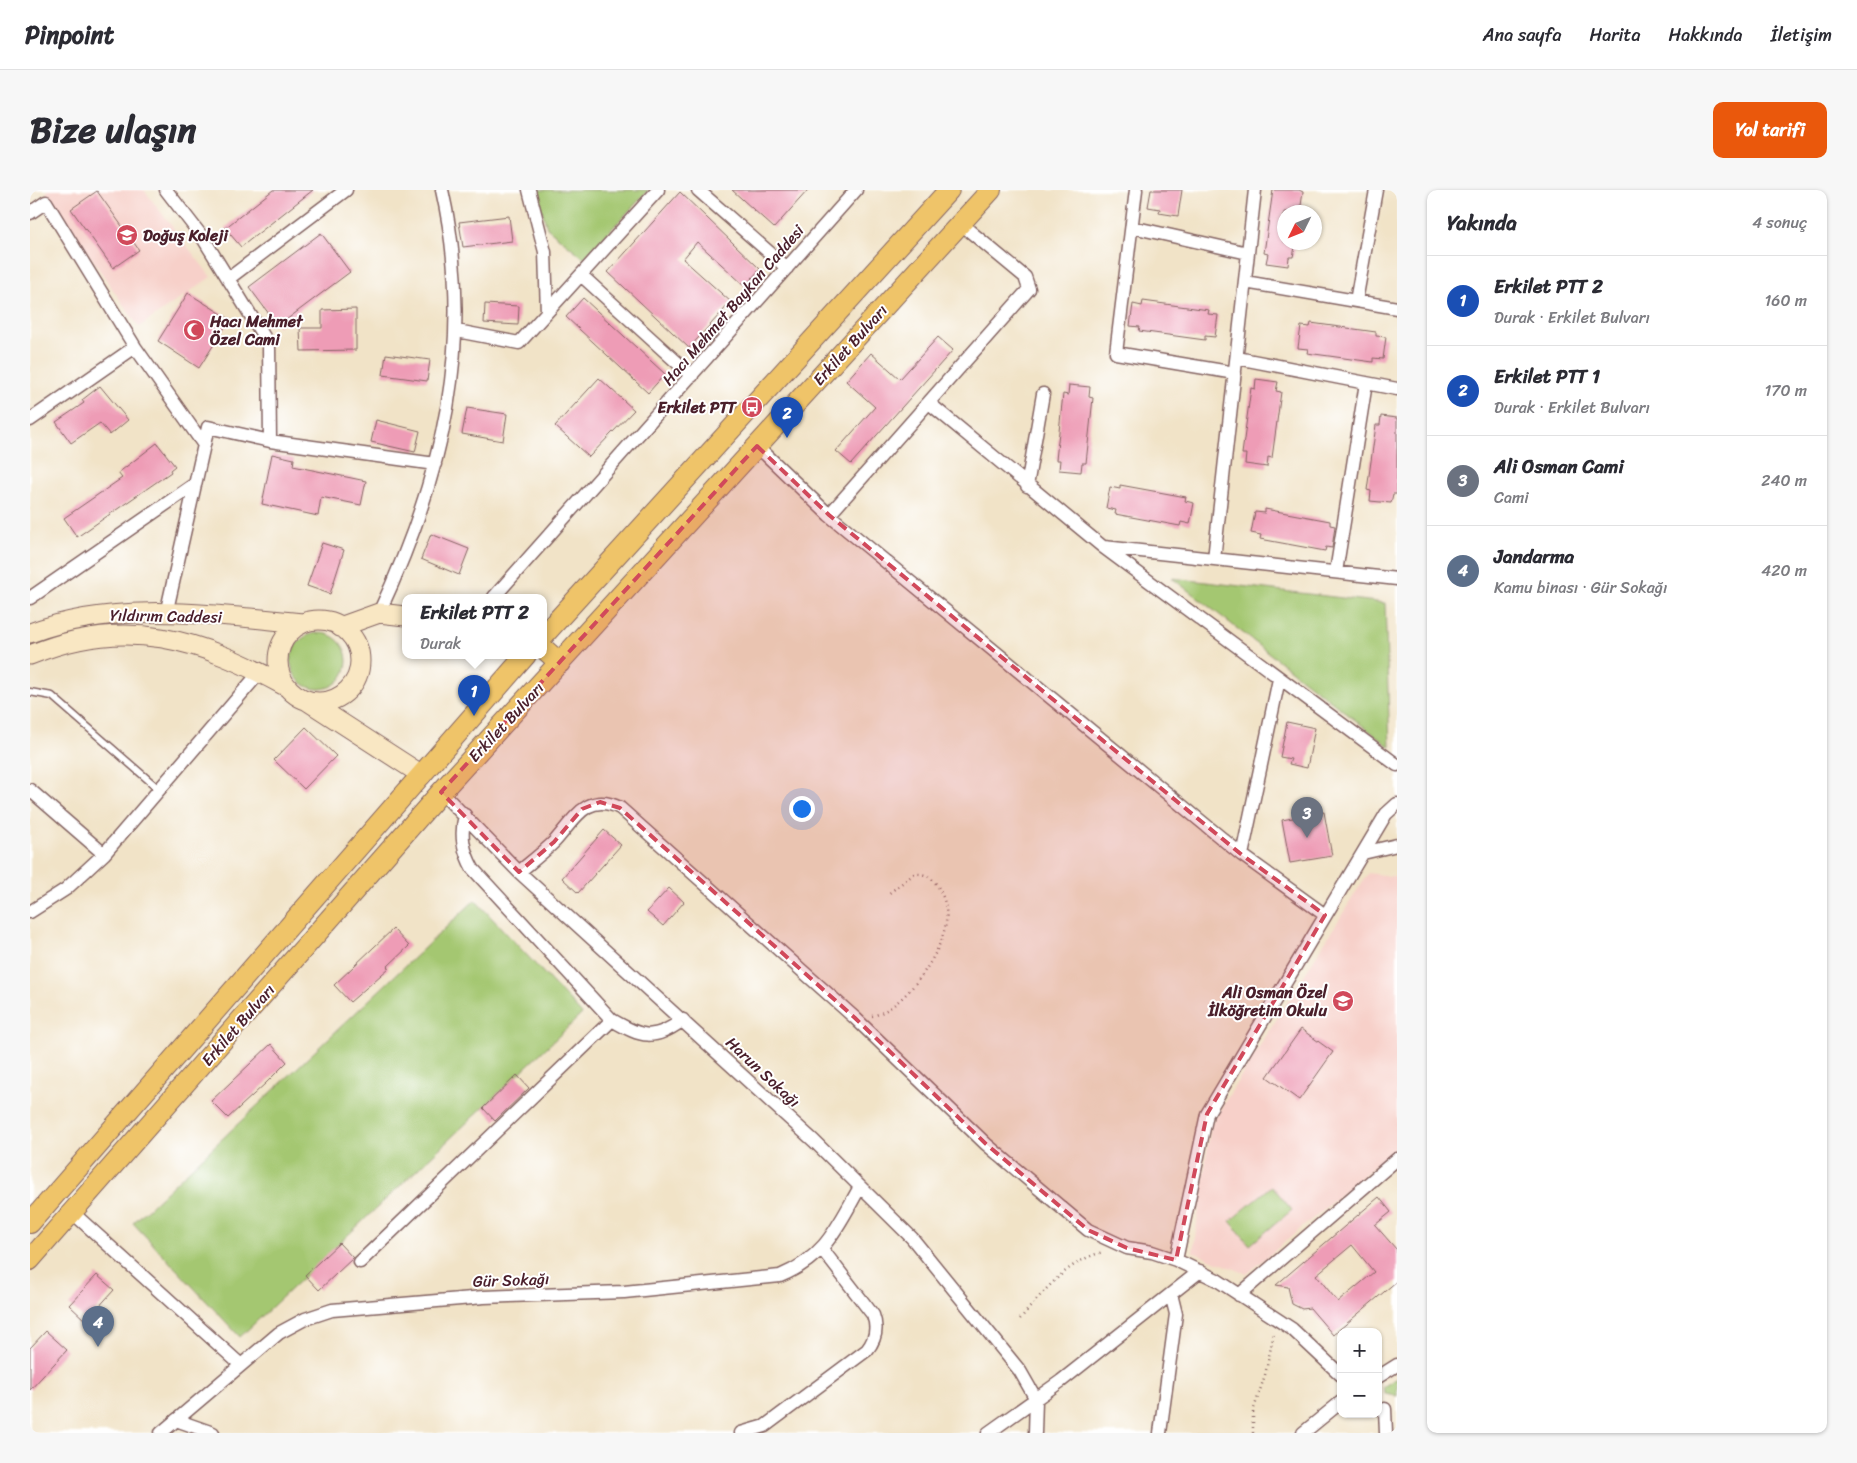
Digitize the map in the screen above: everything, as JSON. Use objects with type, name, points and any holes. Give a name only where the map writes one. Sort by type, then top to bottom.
[{"type":"main road","name":"Erkilet Bulvarı","points":[[547,632],[949,190]]},
{"type":"main road","name":"Erkilet Bulvarı","points":[[30,1260],[442,792],[990,190]]},
{"type":"main road","points":[[547,652],[560,663]]},
{"type":"main road","name":"Erkilet Bulvarı","points":[[30,1223],[523,659]]},
{"type":"main road","points":[[422,775],[442,792]]},
{"type":"street","points":[[166,190],[203,238],[269,345],[270,441]]},
{"type":"street","points":[[228,279],[346,190]]},
{"type":"street","points":[[379,613],[418,521],[435,464],[449,402],[456,331],[456,273],[442,190]]},
{"type":"street","points":[[529,190],[545,252],[547,312]]},
{"type":"street","points":[[456,331],[519,343],[658,190]]},
{"type":"street","points":[[698,190],[787,268]]},
{"type":"street","name":"Hacı Mehmet Baykan Caddesi","points":[[497,594],[856,190]]},
{"type":"street","points":[[1136,190],[1116,353],[1235,373]]},
{"type":"street","points":[[1214,559],[1255,190]]},
{"type":"street","points":[[1356,301],[1376,190]]},
{"type":"street","points":[[30,214],[45,196],[135,348],[204,445]]},
{"type":"street","points":[[829,515],[1028,289],[1025,277],[960,223]]},
{"type":"street","points":[[1132,228],[1248,253]]},
{"type":"street","points":[[580,275],[692,376]]},
{"type":"street","points":[[1245,282],[1397,308]]},
{"type":"street","points":[[30,420],[135,348]]},
{"type":"street","points":[[1236,358],[1397,389]]},
{"type":"street","points":[[1336,572],[1366,383]]},
{"type":"street","points":[[1027,486],[1043,394]]},
{"type":"street","points":[[929,403],[1103,547],[1397,765]]},
{"type":"street","points":[[166,614],[208,427],[270,441],[435,464]]},
{"type":"street","points":[[757,446],[829,515],[1242,855],[1325,915]]},
{"type":"street","points":[[30,598],[195,484]]},
{"type":"street","points":[[1103,547],[1397,579]]},
{"type":"street","points":[[340,627],[379,613],[402,616]]},
{"type":"street","name":"Yıldırım Caddesi","points":[[30,633],[61,622],[89,617],[166,614],[304,623]]},
{"type":"street","points":[[305,699],[321,702],[336,698],[349,688],[359,669],[358,652],[352,638],[340,627],[319,620],[304,623],[286,636],[279,651],[280,672],[287,687],[305,699],[422,775]]},
{"type":"street","name":"Yıldırım Caddesi","points":[[30,655],[59,644],[85,639],[113,634],[144,634],[195,645],[260,672],[287,687]]},
{"type":"street","points":[[30,912],[66,889],[104,854],[260,672]]},
{"type":"street","points":[[1242,855],[1279,679]]},
{"type":"street","points":[[30,790],[104,854]]},
{"type":"street","name":"Harun Sokağı","points":[[442,792],[519,872],[683,1020],[912,1238],[1010,1357],[1036,1399]]},
{"type":"street","points":[[519,872],[554,842],[582,809],[594,803],[614,804],[855,1018],[986,1144],[1088,1230],[1127,1248],[1152,1252],[1200,1271],[1292,1329],[1339,1373]]},
{"type":"street","points":[[1176,1260],[1206,1114],[1386,814],[1397,804]]},
{"type":"street","points":[[465,815],[462,835],[463,846],[473,869],[612,1020],[634,1033],[645,1036],[663,1033],[683,1020]]},
{"type":"street","points":[[1364,853],[1397,845]]},
{"type":"street","points":[[360,1262],[612,1020]]},
{"type":"street","points":[[1239,1295],[1397,1159]]},
{"type":"street","name":"Gür Sokağı","points":[[161,1433],[241,1365],[292,1325],[332,1310],[484,1297],[624,1292],[780,1276],[801,1266],[822,1248],[840,1224],[860,1187]]},
{"type":"street","points":[[73,1213],[241,1365]]},
{"type":"street","points":[[741,1433],[766,1426],[867,1350],[874,1339],[876,1327],[873,1315],[822,1248]]},
{"type":"street","points":[[988,1433],[1036,1399],[1200,1271]]},
{"type":"street","points":[[1160,1433],[1176,1314],[1171,1294]]},
{"type":"street","points":[[1382,1374],[1397,1365]]},
{"type":"street","points":[[1035,1433],[1036,1399]]},
{"type":"street","points":[[1302,1433],[1337,1405]]},
{"type":"street","points":[[1386,1433],[1387,1410]]},
{"type":"street","points":[[176,1420],[213,1433]]},
{"type":"lane","points":[[30,692],[52,696],[160,790]]},
{"type":"path","points":[[855,1018],[884,1012],[898,1004],[928,964],[944,930],[946,907],[940,892],[930,877],[914,874],[888,894]]},
{"type":"path","points":[[1020,1319],[1052,1283],[1073,1265],[1099,1253],[1127,1248]]},
{"type":"path","points":[[1253,1433],[1253,1412],[1265,1375],[1276,1319]]},
{"type":"highlighted area","points":[[757,446],[829,515],[1242,855],[1325,915],[1207,1114],[1176,1260],[1127,1248],[1088,1230],[986,1144],[855,1018],[620,808],[600,802],[582,809],[554,842],[519,872],[441,792]]},
{"type":"shaded area","name":"Doğuş Koleji","points":[[48,190],[144,190],[211,277],[139,327],[46,193]]},
{"type":"shaded area","name":"Ali Osman Özel İlköğretim Okulu","points":[[1368,873],[1397,877],[1397,1147],[1247,1274],[1193,1252],[1211,1124]]},
{"type":"green space","points":[[536,190],[649,190],[584,258],[547,228]]},
{"type":"green space","points":[[1172,578],[1385,603],[1390,747]]},
{"type":"green space","points":[[319,633],[330,635],[339,641],[345,650],[347,661],[345,672],[339,681],[330,687],[319,689],[308,687],[299,681],[293,672],[291,661],[293,650],[299,641],[308,635]]},
{"type":"green space","points":[[475,900],[582,1014],[240,1337],[133,1223]]},
{"type":"green space","points":[[1272,1186],[1292,1210],[1250,1245],[1230,1221]]},
{"type":"green space","points":[[1397,1378],[1397,1396],[1385,1394],[1383,1387]]},
{"type":"building","points":[[273,190],[313,190],[241,247],[225,228]]},
{"type":"building","points":[[732,190],[808,190],[774,228]]},
{"type":"building","points":[[1151,190],[1182,190],[1178,216],[1159,213],[1160,209],[1148,207]]},
{"type":"building","points":[[1273,190],[1299,190],[1303,192],[1301,205],[1277,205],[1277,250],[1294,250],[1293,257],[1289,257],[1288,266],[1266,263],[1268,254],[1264,253]]},
{"type":"building","points":[[97,191],[139,250],[113,268],[71,209]]},
{"type":"building","points":[[680,192],[760,269],[745,286],[697,242],[683,259],[731,302],[689,348],[608,272]]},
{"type":"building","points":[[509,216],[512,241],[463,247],[459,222]]},
{"type":"building","points":[[321,233],[350,272],[278,326],[249,287]]},
{"type":"building","name":"Hacı Mehmet Özel Cami","points":[[188,293],[230,319],[199,368],[158,341]]},
{"type":"building","points":[[583,298],[665,374],[648,393],[566,317]]},
{"type":"building","points":[[1143,301],[1209,310],[1208,314],[1218,315],[1215,337],[1205,336],[1205,340],[1139,331],[1140,327],[1130,326],[1133,304],[1142,306]]},
{"type":"building","points":[[485,304],[519,306],[518,325],[484,323]]},
{"type":"building","points":[[356,309],[356,350],[301,351],[300,328],[322,328],[322,310]]},
{"type":"building","points":[[1311,323],[1376,332],[1376,336],[1386,337],[1383,359],[1373,358],[1373,362],[1307,353],[1308,349],[1298,348],[1301,326],[1310,327]]},
{"type":"building","points":[[938,337],[953,350],[851,464],[836,451],[875,407],[846,381],[871,353],[900,379]]},
{"type":"building","points":[[386,354],[430,360],[427,381],[383,375]]},
{"type":"building","points":[[599,378],[634,410],[589,457],[555,426]]},
{"type":"building","points":[[1256,379],[1278,382],[1276,391],[1281,392],[1272,458],[1268,457],[1267,467],[1245,464],[1246,454],[1242,454],[1251,388],[1255,389]]},
{"type":"building","points":[[1069,385],[1090,387],[1089,397],[1093,398],[1086,463],[1082,463],[1081,472],[1059,470],[1060,460],[1056,460],[1063,394],[1068,395]]},
{"type":"building","points":[[100,386],[128,420],[110,435],[100,423],[71,443],[56,422],[84,403],[82,400]]},
{"type":"building","points":[[467,408],[507,414],[503,441],[462,434]]},
{"type":"building","points":[[1381,416],[1397,418],[1397,494],[1393,494],[1391,503],[1370,501],[1371,491],[1367,490],[1376,425],[1380,425]]},
{"type":"building","points":[[376,420],[420,431],[415,452],[371,442]]},
{"type":"building","points":[[157,443],[175,466],[170,470],[171,472],[77,537],[64,518],[122,478],[118,473]]},
{"type":"building","points":[[272,454],[294,459],[293,466],[366,481],[361,505],[321,497],[318,516],[262,504]]},
{"type":"building","points":[[1120,485],[1186,497],[1185,501],[1194,503],[1190,524],[1181,522],[1180,526],[1115,514],[1116,510],[1106,508],[1110,487],[1120,489]]},
{"type":"building","points":[[1265,509],[1330,521],[1330,525],[1335,526],[1332,548],[1326,547],[1325,551],[1260,539],[1261,535],[1251,533],[1255,512],[1265,513]]},
{"type":"building","points":[[431,534],[469,549],[459,575],[421,559]]},
{"type":"building","points":[[322,543],[344,550],[330,594],[307,586]]},
{"type":"building","points":[[1287,722],[1315,728],[1307,768],[1289,764],[1291,759],[1280,757]]},
{"type":"building","points":[[306,727],[336,756],[304,789],[274,760]]},
{"type":"building","points":[[1324,812],[1332,856],[1290,863],[1282,820]]},
{"type":"building","points":[[604,830],[621,845],[578,893],[562,878]]},
{"type":"building","points":[[669,888],[684,902],[663,926],[647,912]]},
{"type":"building","points":[[393,929],[409,946],[387,967],[389,968],[350,1002],[334,985]]},
{"type":"building","points":[[1301,1029],[1333,1052],[1299,1100],[1267,1077]]},
{"type":"building","points":[[271,1044],[287,1062],[228,1118],[211,1101]]},
{"type":"building","points":[[517,1075],[529,1088],[495,1121],[483,1108]]},
{"type":"building","points":[[1379,1197],[1391,1212],[1375,1225],[1397,1250],[1397,1281],[1341,1328],[1337,1328],[1337,1332],[1333,1335],[1310,1308],[1302,1309],[1292,1304],[1288,1287],[1276,1285]],"holes":[[[1352,1245],[1374,1272],[1338,1302],[1316,1275]]]},
{"type":"building","points":[[339,1243],[353,1258],[319,1290],[305,1275]]},
{"type":"building","points":[[97,1275],[114,1290],[86,1321],[69,1305]]},
{"type":"building","points":[[46,1331],[67,1350],[30,1390],[30,1348]]},
{"type":"place","name":"Doğuş Koleji","points":[[127,235]]},
{"type":"place","name":"Hacı Mehmet Özel Cami","points":[[194,330]]},
{"type":"place","name":"Erkilet PTT","points":[[752,407]]},
{"type":"place","name":"Erkilet PTT 1","points":[[787,438]]},
{"type":"place","name":"Erkilet PTT 2","points":[[474,716]]},
{"type":"place","name":"Ali Osman Cami","points":[[1307,838]]},
{"type":"place","name":"Ali Osman Özel İlköğretim Okulu","points":[[1343,1001]]},
{"type":"place","name":"Jandarma","points":[[98,1347]]}]
